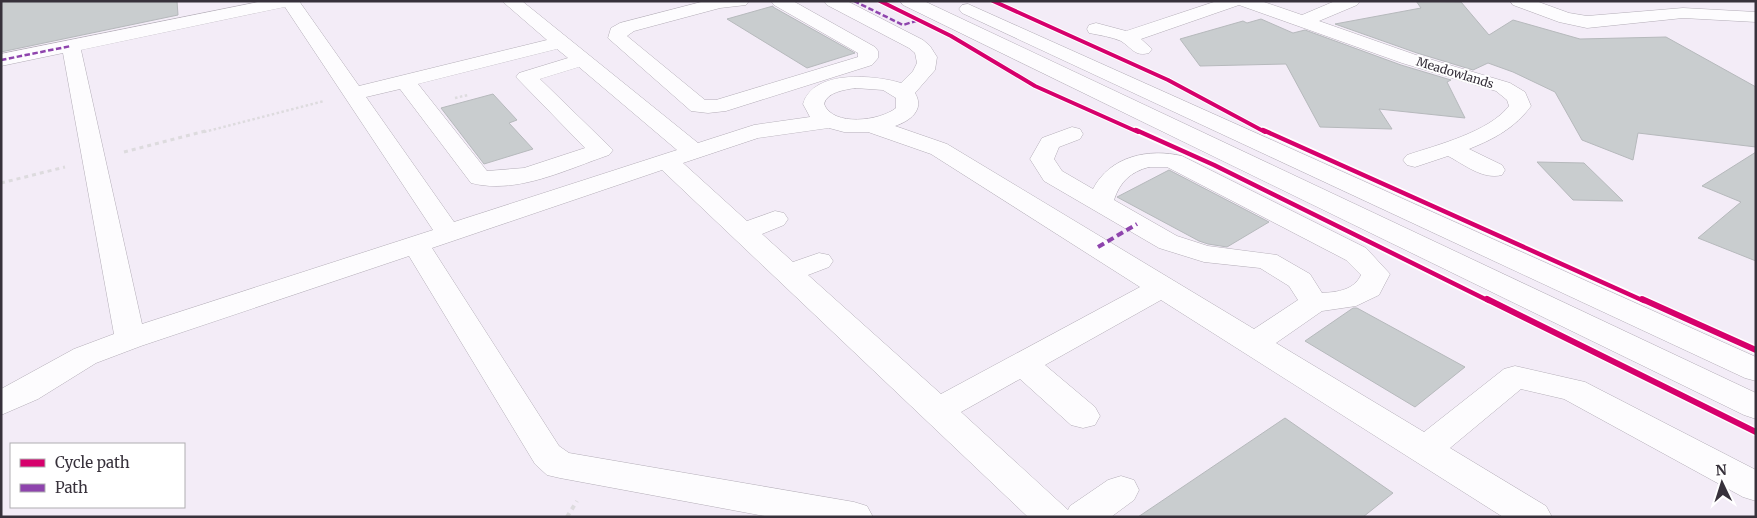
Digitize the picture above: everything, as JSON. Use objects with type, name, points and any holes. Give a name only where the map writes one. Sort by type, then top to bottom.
[{"type":"main road","points":[[1,60],[73,56],[290,1],[449,234]]},
{"type":"main road","points":[[511,1],[617,89],[679,156],[743,232],[1053,517]]},
{"type":"main road","points":[[739,1],[719,3],[627,27],[618,32],[617,38],[656,78],[699,106],[708,107],[772,90],[868,58],[868,51],[780,1]]},
{"type":"main road","points":[[815,98],[813,105],[816,111],[832,121],[850,125],[870,125],[894,120],[904,114],[906,100],[925,72],[928,61],[926,53],[916,44],[833,1]]},
{"type":"main road","points":[[909,1],[1756,407]]},
{"type":"main road","points":[[1127,37],[1235,1]]},
{"type":"main road","name":"Meadowlands","points":[[1243,1],[1409,59],[1492,83],[1510,90],[1518,96],[1520,106],[1516,113],[1488,132],[1415,160]]},
{"type":"main road","points":[[1302,22],[1351,1]]},
{"type":"main road","points":[[1519,1],[1565,18],[1587,22],[1683,13],[1756,17]]},
{"type":"main road","points":[[960,4],[1756,370]]},
{"type":"main road","points":[[1096,29],[1127,37],[1145,51]]},
{"type":"main road","points":[[354,94],[562,42]]},
{"type":"main road","points":[[73,56],[130,339]]},
{"type":"main road","points":[[405,81],[480,178],[498,180],[523,175],[602,150],[526,77],[583,60]]},
{"type":"main road","points":[[617,89],[656,78]]},
{"type":"main road","points":[[754,132],[815,98],[820,92],[830,87],[855,82],[882,84],[906,100],[939,149]]},
{"type":"main road","points":[[1,420],[14,397],[85,356],[130,339],[754,132],[832,121]]},
{"type":"main road","points":[[870,125],[939,149],[1533,517]]},
{"type":"main road","points":[[1072,134],[1050,143],[1042,159],[1053,176],[1168,242],[1204,254],[1267,261],[1300,280],[1314,303]]},
{"type":"main road","points":[[1450,148],[1493,170]]},
{"type":"main road","points":[[1100,203],[1111,179],[1122,170],[1150,158],[1174,161],[1356,254],[1376,274],[1369,289],[1346,300],[1314,303],[1253,344]]},
{"type":"main road","points":[[743,232],[775,219]]},
{"type":"main road","points":[[416,245],[547,455],[560,465],[854,517]]},
{"type":"main road","points":[[788,274],[820,261]]},
{"type":"main road","points":[[937,411],[1162,287]]},
{"type":"main road","points":[[1023,364],[1083,416]]},
{"type":"main road","points":[[1425,450],[1515,378],[1573,390],[1756,487]]},
{"type":"main road","points":[[1083,517],[1121,490]]},
{"type":"building","points":[[1,1],[177,1],[178,15],[1,52]]},
{"type":"building","points":[[1416,1],[1461,2],[1489,35],[1513,20],[1580,39],[1666,37],[1756,87],[1756,147],[1638,133],[1633,160],[1582,140],[1555,92],[1513,72],[1488,63],[1473,70],[1417,53],[1335,24],[1421,8]]},
{"type":"building","points":[[773,6],[855,53],[807,68],[727,19]]},
{"type":"building","points":[[1261,19],[1293,33],[1305,30],[1401,65],[1451,80],[1447,82],[1465,118],[1379,109],[1392,129],[1320,127],[1286,64],[1200,66],[1180,39],[1243,21],[1247,23]]},
{"type":"building","points":[[493,94],[517,120],[509,123],[533,149],[484,164],[441,108]]},
{"type":"building","points":[[1756,152],[1756,261],[1698,238],[1741,202],[1702,186]]},
{"type":"building","points":[[1537,162],[1584,163],[1623,201],[1573,200]]},
{"type":"building","points":[[1169,170],[1269,222],[1227,247],[1208,244],[1117,197]]},
{"type":"building","points":[[1353,308],[1357,308],[1465,367],[1415,407],[1305,341]]},
{"type":"building","points":[[1285,418],[1393,493],[1363,517],[1138,517]]},
{"type":"marked path","points":[[854,1],[903,25],[919,20]]},
{"type":"marked path","points":[[1,60],[71,46]]},
{"type":"marked path","points":[[1098,247],[1137,224]]},
{"type":"cycle path","points":[[880,1],[951,36],[1035,86],[1214,165],[1756,432]]},
{"type":"cycle path","points":[[993,1],[1168,80],[1279,139],[1756,350]]}]
